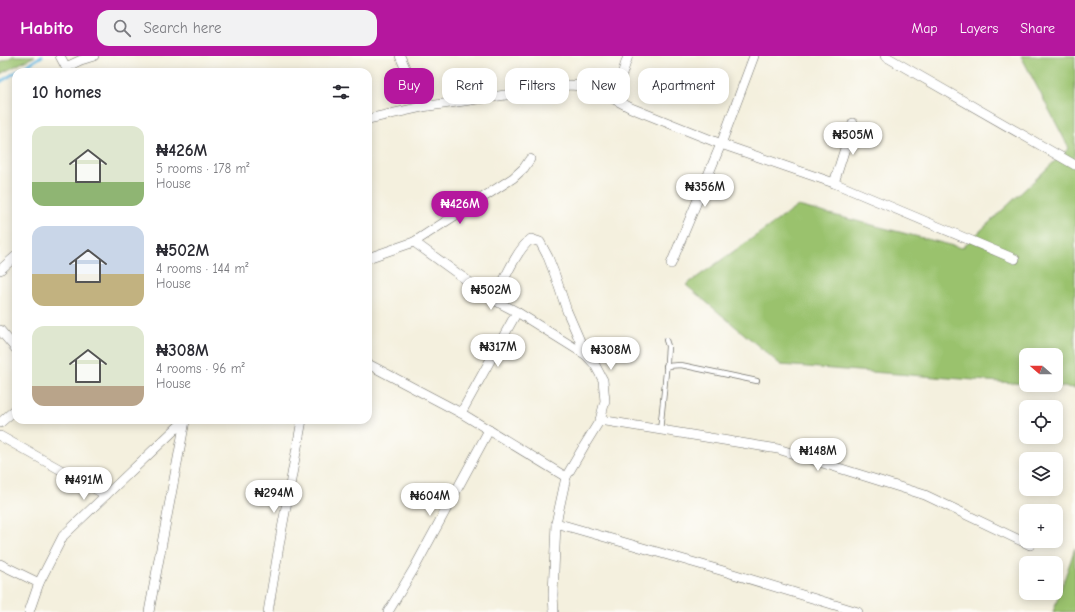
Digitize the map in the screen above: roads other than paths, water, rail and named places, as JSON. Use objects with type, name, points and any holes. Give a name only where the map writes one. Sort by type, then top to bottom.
[{"type":"street","points":[[64,63],[94,56]]},
{"type":"street","points":[[400,56],[422,107]]},
{"type":"street","points":[[624,68],[628,56]]},
{"type":"street","points":[[671,264],[721,144],[754,56]]},
{"type":"street","points":[[885,56],[1075,165]]},
{"type":"street","points":[[372,117],[422,107],[554,88],[569,84],[577,85]]},
{"type":"street","points":[[623,104],[721,144],[834,183],[1015,259]]},
{"type":"street","points":[[834,183],[853,123]]},
{"type":"street","points":[[372,257],[414,242],[512,178],[524,168],[530,159]]},
{"type":"street","points":[[494,300],[525,243],[531,239],[540,242],[548,257],[567,311],[586,355]]},
{"type":"street","points":[[414,242],[494,300],[517,312],[586,355],[595,365],[604,380],[605,401],[600,420],[566,477],[556,523],[553,595],[554,612]]},
{"type":"street","points":[[0,270],[12,260]]},
{"type":"street","points":[[461,413],[517,312]]},
{"type":"street","points":[[0,330],[12,344]]},
{"type":"street","points":[[372,366],[461,413],[566,477]]},
{"type":"street","points":[[0,423],[12,412]]},
{"type":"street","points":[[600,420],[778,449],[925,495],[1019,540]]},
{"type":"street","points":[[29,612],[39,583],[63,536],[182,424]]},
{"type":"street","points":[[149,612],[184,424]]},
{"type":"street","points":[[268,612],[301,424]]},
{"type":"street","points":[[388,612],[415,567],[489,430]]},
{"type":"street","points":[[0,436],[106,495]]},
{"type":"street","points":[[556,523],[720,570],[858,612]]},
{"type":"street","points":[[0,564],[39,583]]},
{"type":"lane","points":[[660,430],[668,346],[666,340]]},
{"type":"lane","points":[[666,366],[681,365],[757,381]]},
{"type":"waterway","points":[[23,68],[42,56]]},
{"type":"waterway","points":[[0,82],[12,75]]}]
